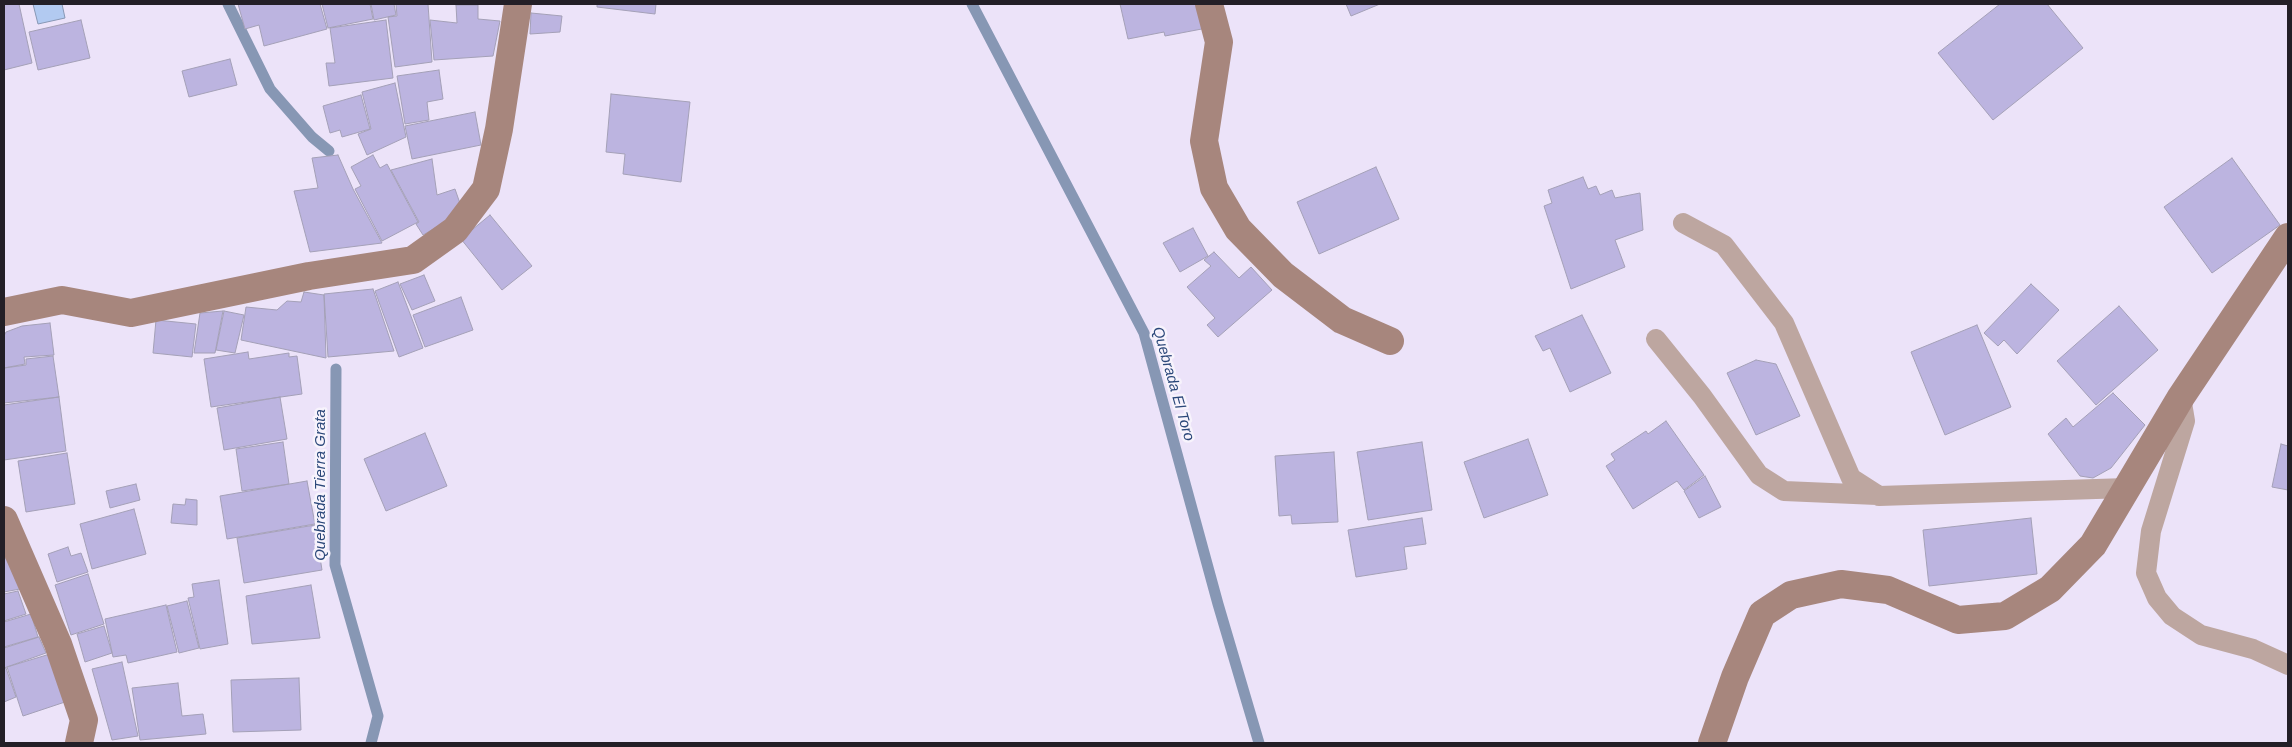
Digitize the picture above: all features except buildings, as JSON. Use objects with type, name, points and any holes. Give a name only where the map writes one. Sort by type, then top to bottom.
[{"type":"street","points":[[4,312],[62,300],[131,313],[309,276],[413,260],[455,230],[486,189],[499,129],[518,4]]},
{"type":"street","points":[[1209,4],[1219,42],[1204,141],[1214,188],[1238,229],[1283,275],[1342,320],[1390,341]]},
{"type":"street","points":[[1712,743],[1734,677],[1762,614],[1791,595],[1841,584],[1888,590],[1958,620],[2005,616],[2050,589],[2093,545],[2181,397],[2288,237]]},
{"type":"street","points":[[4,520],[58,644],[84,720],[79,743]]},
{"type":"lane","points":[[1683,223],[1724,244],[1784,323],[1851,478],[1879,496]]},
{"type":"lane","points":[[1656,339],[1702,396],[1760,475],[1784,491],[1879,496],[2127,488]]},
{"type":"lane","points":[[2181,397],[2185,421],[2151,531],[2146,572],[2157,598],[2172,616],[2201,635],[2253,649],[2288,665]]},
{"type":"water","points":[[33,4],[62,4],[65,18],[38,24]]},
{"type":"waterway","name":"Quebrada Tierra Grata","points":[[228,4],[270,89],[312,137],[329,151]]},
{"type":"waterway","name":"Quebrada El Toro","points":[[972,4],[1144,333],[1218,604],[1259,743]]},
{"type":"waterway","name":"Quebrada Tierra Grata","points":[[336,369],[335,565],[378,716],[371,743]]}]
